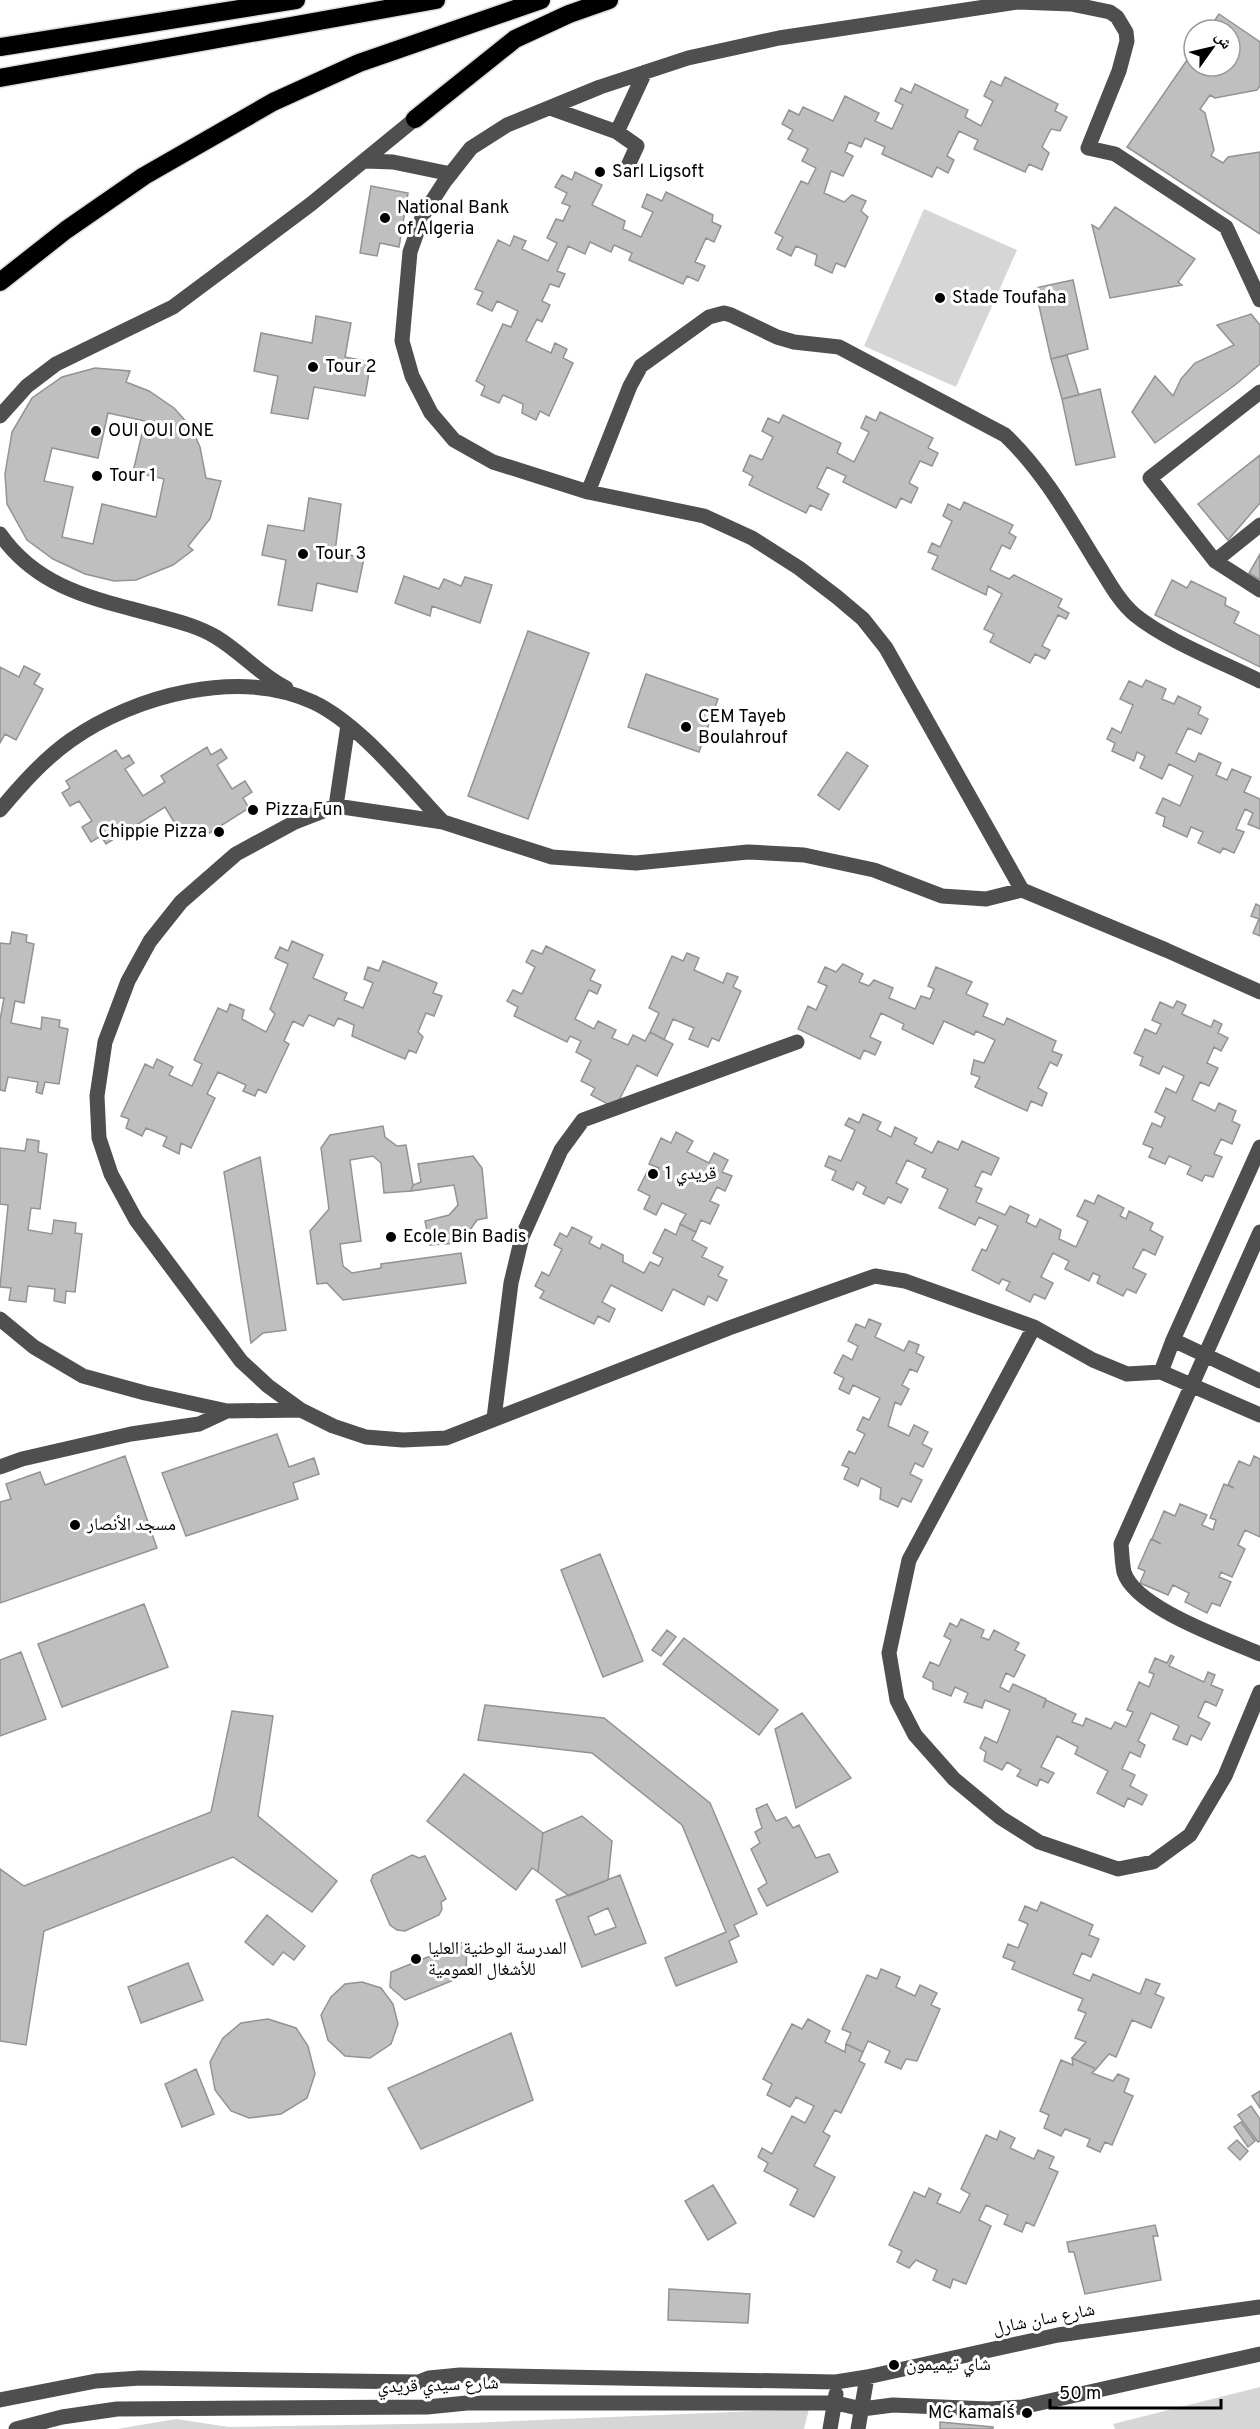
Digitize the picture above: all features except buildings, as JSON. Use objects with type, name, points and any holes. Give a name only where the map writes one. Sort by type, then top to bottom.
[{"type":"highway","points":[[6,46],[296,0]]},
{"type":"highway","points":[[4,77],[436,0]]},
{"type":"highway","points":[[0,282],[66,230],[144,176],[273,102],[359,63],[541,0]]},
{"type":"highway","points":[[415,119],[515,39],[569,14],[609,0]]},
{"type":"street","points":[[1022,890],[885,648],[863,620],[799,568],[752,538],[704,516],[588,492],[493,462],[454,440],[431,412],[412,376],[402,341],[410,252],[423,215],[471,148],[507,125],[645,72],[688,58],[779,38],[1018,2],[1071,4],[1110,12],[1123,24],[1127,41],[1119,71],[1088,148],[1115,154],[1226,227],[1260,300]]},
{"type":"street","points":[[616,132],[645,72]]},
{"type":"street","points":[[550,108],[616,132],[637,146],[626,170]]},
{"type":"street","points":[[0,416],[27,386],[56,364],[173,307],[366,161],[415,119]]},
{"type":"street","points":[[366,161],[393,162],[451,174]]},
{"type":"street","points":[[588,492],[630,387],[641,366],[658,351],[709,317],[724,313],[777,337],[794,342],[839,347],[1005,435],[1027,455],[1116,592],[1134,614],[1160,631],[1260,681]]},
{"type":"street","points":[[1260,392],[1150,478],[1215,561],[1260,590]]},
{"type":"street","points":[[1215,561],[1260,525]]},
{"type":"street","points":[[0,534],[11,550],[32,569],[55,584],[181,622],[216,637],[267,678],[313,702],[348,725],[443,822]]},
{"type":"street","points":[[0,810],[25,781],[71,741],[110,718],[159,698],[199,689],[237,687],[276,691],[313,702]]},
{"type":"street","points":[[336,806],[348,725]]},
{"type":"street","points":[[1260,992],[1147,941],[1022,890],[986,899],[942,896],[874,870],[804,855],[748,852],[636,863],[552,857],[443,822],[336,806],[295,822],[236,854],[182,902],[150,941],[128,981],[105,1042],[97,1096],[99,1138],[111,1174],[136,1220],[241,1361],[268,1386],[301,1410],[333,1426],[366,1437],[403,1440],[446,1438],[729,1328],[875,1276],[905,1281],[1034,1327],[1093,1360],[1127,1374],[1161,1372],[1260,1415]]},
{"type":"street","points":[[494,1418],[511,1283],[522,1237],[561,1150],[583,1120],[797,1042]]},
{"type":"street","points":[[1161,1372],[1173,1340],[1260,1148]]},
{"type":"street","points":[[1260,1232],[1121,1544],[1124,1573],[1139,1594],[1167,1613],[1260,1654]]},
{"type":"street","points":[[0,1319],[34,1347],[83,1376],[145,1393],[227,1411],[301,1410]]},
{"type":"street","points":[[1034,1327],[909,1560],[889,1653],[897,1700],[915,1734],[954,1779],[1001,1818],[1039,1842],[1118,1869],[1153,1862],[1190,1835],[1225,1776],[1260,1692]]},
{"type":"street","points":[[1173,1340],[1260,1381]]},
{"type":"street","points":[[0,1467],[22,1459],[131,1434],[199,1424],[227,1411]]},
{"type":"street","name":"شارع سان شارل","points":[[836,2382],[1058,2335],[1260,2307]]},
{"type":"street","points":[[861,2409],[892,2405],[989,2409],[1022,2407],[1260,2354]]},
{"type":"street","name":"شارع سيدي قريدي","points":[[0,2400],[85,2382],[140,2378],[419,2382],[429,2378],[460,2375],[836,2382]]},
{"type":"street","points":[[858,2429],[867,2377]]},
{"type":"street","points":[[830,2429],[836,2403],[836,2382]]},
{"type":"street","name":"شارع سيدي قريدي","points":[[16,2429],[86,2413],[148,2407],[427,2407],[467,2403],[836,2403],[861,2409]]},
{"type":"shaded area","name":"Stade Toufaha","points":[[924,209],[1017,250],[956,387],[864,346]]},
{"type":"shaded area","points":[[1260,2387],[1260,2429],[1115,2429],[1113,2424]]},
{"type":"shaded area","points":[[809,2409],[804,2429],[117,2429],[176,2419],[229,2427],[467,2423]]},
{"type":"place","name":"Sarl Ligsoft","points":[[600,172]]},
{"type":"place","name":"National Bank of Algeria","points":[[385,218]]},
{"type":"place","name":"Stade Toufaha","points":[[940,298]]},
{"type":"place","name":"Tour 2","points":[[313,367]]},
{"type":"place","name":"OUI OUI ONE","points":[[96,431]]},
{"type":"place","name":"Tour 1","points":[[97,476]]},
{"type":"place","name":"Tour 3","points":[[303,554]]},
{"type":"place","name":"CEM Tayeb Boulahrouf","points":[[686,727]]},
{"type":"place","name":"Pizza Fun","points":[[253,810]]},
{"type":"place","name":"Chippie Pizza","points":[[219,832]]},
{"type":"place","name":"قريدي 1","points":[[653,1174]]},
{"type":"place","name":"Ecole Bin Badis","points":[[391,1237]]},
{"type":"place","name":"مسجد الأنصار","points":[[75,1525]]},
{"type":"place","name":"المدرسة الوطنية العليا للأشغال العمومية","points":[[416,1959]]},
{"type":"place","name":"شاي تيميمون","points":[[894,2365]]},
{"type":"place","name":"MC kamalś","points":[[1027,2413]]}]
